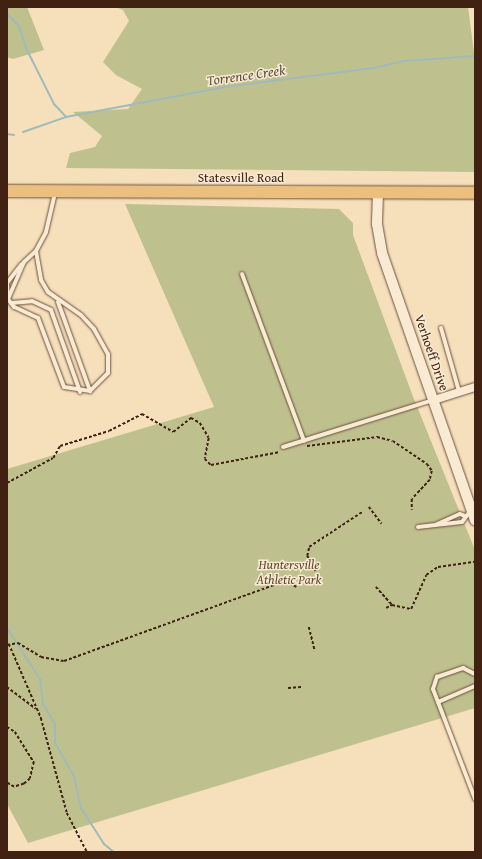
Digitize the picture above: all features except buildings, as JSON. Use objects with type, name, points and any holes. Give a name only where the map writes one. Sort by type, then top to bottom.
[{"type":"main road","name":"Statesville Road","points":[[7,191],[475,193]]},
{"type":"street","name":"Verhoeff Drive","points":[[378,193],[377,224],[382,253],[434,400],[468,513],[475,520]]},
{"type":"street","points":[[434,400],[475,387]]},
{"type":"lane","points":[[56,191],[51,216],[36,251],[24,262],[8,299],[11,303],[38,318],[64,387],[80,392],[90,391],[108,373],[108,354],[81,315],[58,302]]},
{"type":"lane","points":[[36,251],[41,280],[58,302],[90,391]]},
{"type":"lane","points":[[242,274],[304,440]]},
{"type":"lane","points":[[11,303],[32,301],[51,310],[80,392]]},
{"type":"lane","points":[[441,328],[459,391]]},
{"type":"lane","points":[[283,449],[304,440],[434,400]]},
{"type":"lane","points":[[435,526],[460,514],[468,513]]},
{"type":"lane","points":[[418,527],[462,522],[468,513]]},
{"type":"lane","points":[[475,674],[463,668],[437,677],[433,689],[475,799]]},
{"type":"lane","points":[[438,702],[475,686]]},
{"type":"path","points":[[7,483],[53,458],[60,446],[109,431],[142,414],[173,432],[191,418],[200,423],[209,438],[205,459],[211,465],[283,449]]},
{"type":"path","points":[[304,447],[377,437],[393,441],[427,464],[432,471],[430,480],[412,498],[412,510]]},
{"type":"path","points":[[369,506],[382,524]]},
{"type":"path","points":[[318,576],[307,556],[309,547],[362,512]]},
{"type":"path","points":[[376,587],[392,605],[411,609],[426,575],[438,567],[475,562]]},
{"type":"path","points":[[87,852],[67,813],[37,709],[8,644],[18,643],[41,658],[64,661],[285,581],[297,587]]},
{"type":"path","points":[[386,608],[392,605]]},
{"type":"path","points":[[309,627],[315,651]]},
{"type":"path","points":[[7,687],[37,709]]},
{"type":"path","points":[[288,688],[301,687]]},
{"type":"path","points":[[7,727],[15,732],[34,762],[30,779],[24,784],[14,787],[7,783]]},
{"type":"green space","points":[[7,7],[27,7],[44,50],[13,59],[7,57]]},
{"type":"green space","points":[[115,7],[468,7],[475,60],[475,172],[66,168],[70,153],[95,147],[102,136],[73,112],[128,109],[142,89],[116,75],[103,62],[129,21],[123,10]]},
{"type":"green space","name":"Huntersville Athletic Park","points":[[125,204],[339,209],[353,223],[353,235],[412,394],[475,550],[475,708],[28,843],[7,804],[7,469],[214,407]]},
{"type":"waterway","points":[[7,14],[19,26],[26,48],[54,104],[66,117]]},
{"type":"waterway","name":"Torrence Creek","points":[[23,132],[66,117],[225,87],[374,68],[405,61],[475,56]]},
{"type":"waterway","name":"Torrence Creek","points":[[7,134],[14,135]]},
{"type":"waterway","points":[[7,628],[40,679],[43,704],[55,724],[55,743],[74,776],[81,808],[104,844],[114,852]]}]
